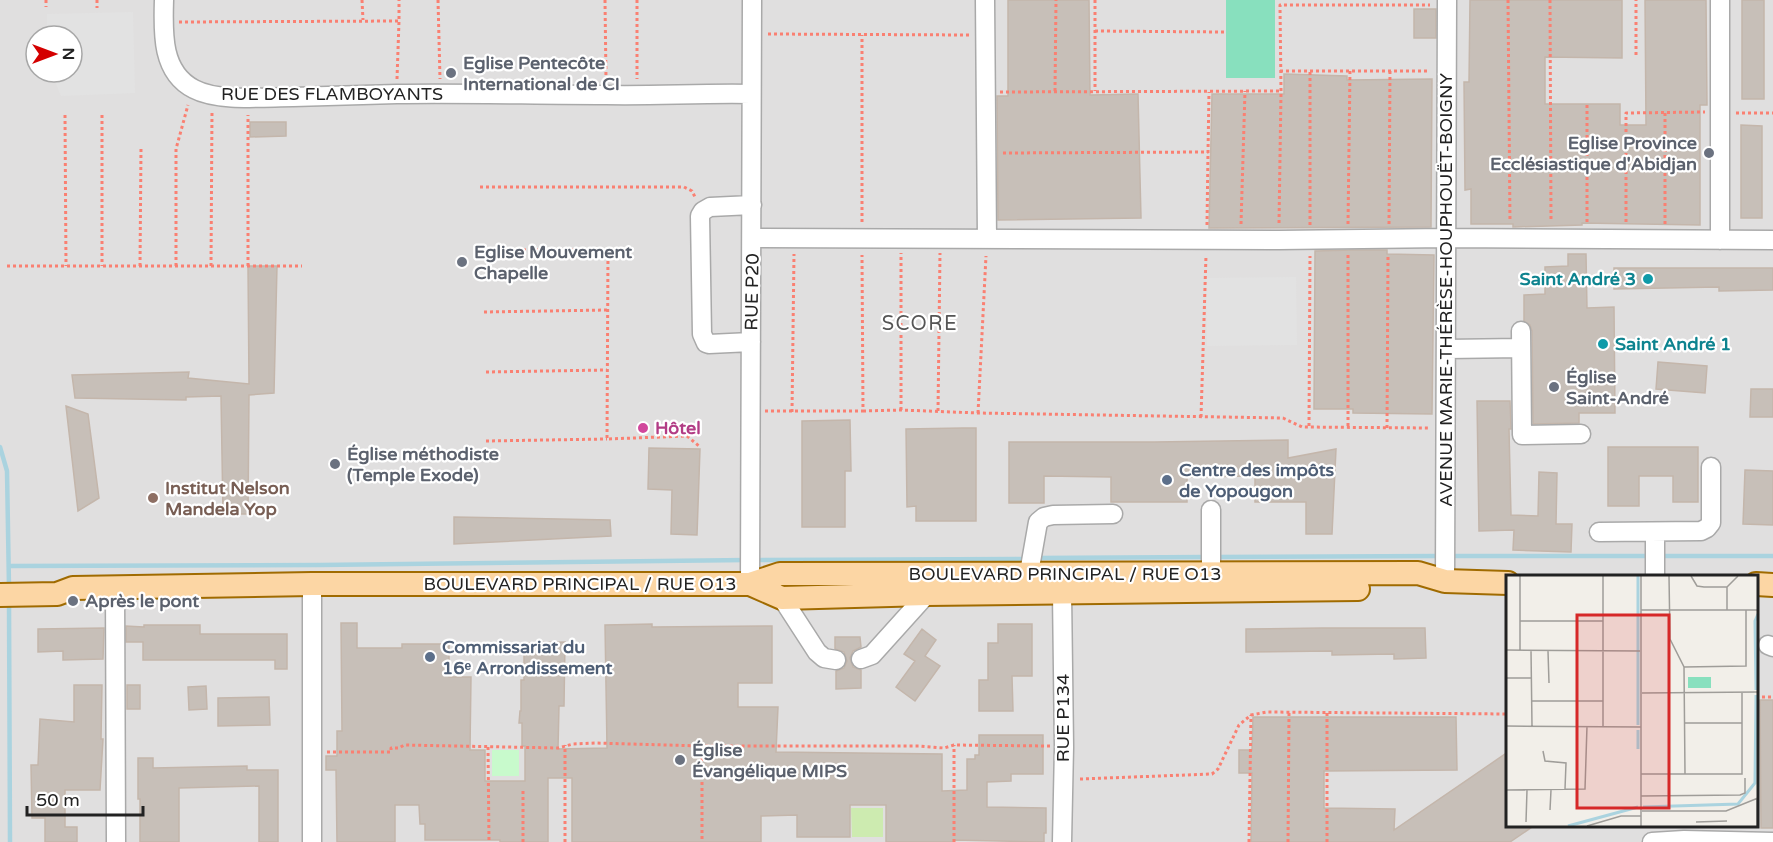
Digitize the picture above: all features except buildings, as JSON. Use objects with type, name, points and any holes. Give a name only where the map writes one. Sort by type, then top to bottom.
[{"type":"main road","name":"BOULEVARD PRINCIPAL / RUE O13","points":[[0,595],[57,582],[73,588],[312,584],[750,584],[780,574],[1418,573],[1445,581],[1506,583]]},
{"type":"main road","name":"BOULEVARD PRINCIPAL / RUE O13","points":[[0,580],[38,587]]},
{"type":"main road","name":"BOULEVARD PRINCIPAL / RUE O13","points":[[782,598],[1418,588],[1445,581]]},
{"type":"main road","points":[[750,584],[782,598]]},
{"type":"main road","points":[[1758,584],[1773,585]]},
{"type":"street","name":"RUE DES FLAMBOYANTS","points":[[164,0],[165,46],[173,69],[192,88],[213,95],[248,98],[397,94],[751,94]]},
{"type":"street","name":"RUE P20","points":[[750,584],[752,0]]},
{"type":"street","points":[[985,0],[987,239]]},
{"type":"street","points":[[1720,0],[1720,240]]},
{"type":"street","name":"AVENUE MARIE-THÉRÈSE-HOUPHOUËT-BOIGNY","points":[[1445,581],[1447,3]]},
{"type":"street","points":[[751,342],[709,344],[704,340],[702,334],[700,216],[710,207],[752,205]]},
{"type":"street","points":[[752,238],[1773,240]]},
{"type":"street","points":[[1446,349],[1521,340],[1522,435],[1581,434]]},
{"type":"street","points":[[1599,532],[1701,531],[1707,528],[1710,523],[1711,466]]},
{"type":"street","points":[[1211,510],[1211,573]]},
{"type":"street","points":[[1029,573],[1038,522],[1044,517],[1113,514]]},
{"type":"street","points":[[1654,575],[1655,532]]},
{"type":"street","points":[[312,584],[312,842]]},
{"type":"street","points":[[115,587],[116,842]]},
{"type":"street","name":"RUE P134","points":[[1062,593],[1064,747],[1062,842]]},
{"type":"street","points":[[861,659],[872,655],[927,594]]},
{"type":"street","points":[[782,598],[817,652],[824,658],[836,660]]},
{"type":"street","points":[[1652,842],[1684,840],[1773,842]]},
{"type":"path","points":[[46,0],[46,7]]},
{"type":"path","points":[[97,0],[97,8]]},
{"type":"path","points":[[362,0],[363,21]]},
{"type":"path","points":[[397,94],[399,0]]},
{"type":"path","points":[[438,0],[441,94]]},
{"type":"path","points":[[605,0],[606,95]]},
{"type":"path","points":[[637,0],[637,95]]},
{"type":"path","points":[[1055,92],[1056,0]]},
{"type":"path","points":[[1095,0],[1095,92]]},
{"type":"path","points":[[1508,0],[1510,238]]},
{"type":"path","points":[[1550,0],[1551,238]]},
{"type":"path","points":[[1636,0],[1636,55]]},
{"type":"path","points":[[1279,240],[1280,5],[1447,3]]},
{"type":"path","points":[[164,22],[399,21]]},
{"type":"path","points":[[1095,31],[1224,32]]},
{"type":"path","points":[[751,34],[986,35]]},
{"type":"path","points":[[862,35],[863,411]]},
{"type":"path","points":[[1348,427],[1350,70]]},
{"type":"path","points":[[1387,428],[1390,70]]},
{"type":"path","points":[[1280,71],[1447,71]]},
{"type":"path","points":[[1309,427],[1310,71]]},
{"type":"path","points":[[176,266],[176,149],[192,88]]},
{"type":"path","points":[[1241,238],[1245,91]]},
{"type":"path","points":[[986,92],[1281,91]]},
{"type":"path","points":[[1201,417],[1209,92]]},
{"type":"path","points":[[211,266],[213,95]]},
{"type":"path","points":[[248,98],[248,266]]},
{"type":"path","points":[[1587,102],[1587,239]]},
{"type":"path","points":[[1665,112],[1665,239]]},
{"type":"path","points":[[1626,239],[1626,113],[1773,113]]},
{"type":"path","points":[[65,115],[66,266]]},
{"type":"path","points":[[102,115],[102,266]]},
{"type":"path","points":[[140,266],[141,148]]},
{"type":"path","points":[[986,154],[1208,152]]},
{"type":"path","points":[[480,188],[684,188],[692,191],[703,211]]},
{"type":"path","points":[[792,412],[794,238]]},
{"type":"path","points":[[901,239],[901,410]]},
{"type":"path","points":[[938,411],[940,239]]},
{"type":"path","points":[[978,413],[987,239]]},
{"type":"path","points":[[481,250],[608,250],[607,439]]},
{"type":"path","points":[[7,266],[302,266]]},
{"type":"path","points":[[484,312],[608,310]]},
{"type":"path","points":[[486,372],[607,370]]},
{"type":"path","points":[[751,411],[901,410],[1283,418],[1309,427],[1445,428]]},
{"type":"path","points":[[486,441],[687,436],[699,446]]},
{"type":"path","points":[[1063,779],[1212,774],[1218,769],[1239,725],[1251,715],[1267,712],[1506,714]]},
{"type":"path","points":[[1288,842],[1289,713]]},
{"type":"path","points":[[1327,713],[1328,842]]},
{"type":"path","points":[[1249,842],[1251,715]]},
{"type":"path","points":[[313,752],[391,752],[391,748],[404,745],[558,748],[565,745],[595,743],[702,746],[1064,747]]},
{"type":"path","points":[[565,745],[565,842]]},
{"type":"path","points":[[954,745],[954,842]]},
{"type":"path","points":[[702,746],[702,842]]},
{"type":"path","points":[[488,747],[489,842]]},
{"type":"path","points":[[523,788],[523,842]]},
{"type":"shaded area","points":[[0,0],[1773,0],[1773,842],[0,842]]},
{"type":"shaded area","points":[[133,12],[135,93],[61,96],[56,84],[84,84],[84,24],[47,24],[47,14]]},
{"type":"shaded area","points":[[1296,277],[1297,345],[1207,346],[1206,278]]},
{"type":"green space","points":[[1226,0],[1275,0],[1275,78],[1226,78]]},
{"type":"green space","points":[[492,750],[519,750],[519,776],[492,776]]},
{"type":"green space","points":[[851,808],[883,808],[883,837],[852,837]]},
{"type":"waterway","points":[[0,447],[7,471],[9,587]]},
{"type":"waterway","points":[[1215,557],[1440,556]]},
{"type":"waterway","points":[[1449,556],[1650,556]]},
{"type":"waterway","points":[[1659,556],[1773,556]]},
{"type":"waterway","points":[[1035,558],[1206,557]]},
{"type":"waterway","points":[[756,560],[1026,559]]},
{"type":"waterway","points":[[9,566],[747,560]]},
{"type":"waterway","points":[[9,602],[10,842]]},
{"type":"place","name":"Eglise Pentecôte International de CI","points":[[451,73]]},
{"type":"place","name":"Eglise Province Ecclésiastique d'Abidjan","points":[[1709,153]]},
{"type":"place","name":"Eglise Mouvement Chapelle","points":[[462,262]]},
{"type":"place","name":"Saint André 3","points":[[1648,279]]},
{"type":"place","name":"Saint André 1","points":[[1603,344]]},
{"type":"place","name":"Église Saint-André","points":[[1554,387]]},
{"type":"place","name":"Hôtel","points":[[643,428]]},
{"type":"place","name":"Église méthodiste (Temple Exode)","points":[[335,464]]},
{"type":"place","name":"Centre des impôts de Yopougon","points":[[1167,480]]},
{"type":"place","name":"Institut Nelson Mandela Yop","points":[[153,498]]},
{"type":"place","name":"Après le pont","points":[[73,601]]},
{"type":"place","name":"Commissariat du 16ᵉ Arrondissement","points":[[430,657]]},
{"type":"place","name":"Église Évangélique MIPS","points":[[680,760]]},
{"type":"district","name":"SCORE","points":[[920,324]]}]
